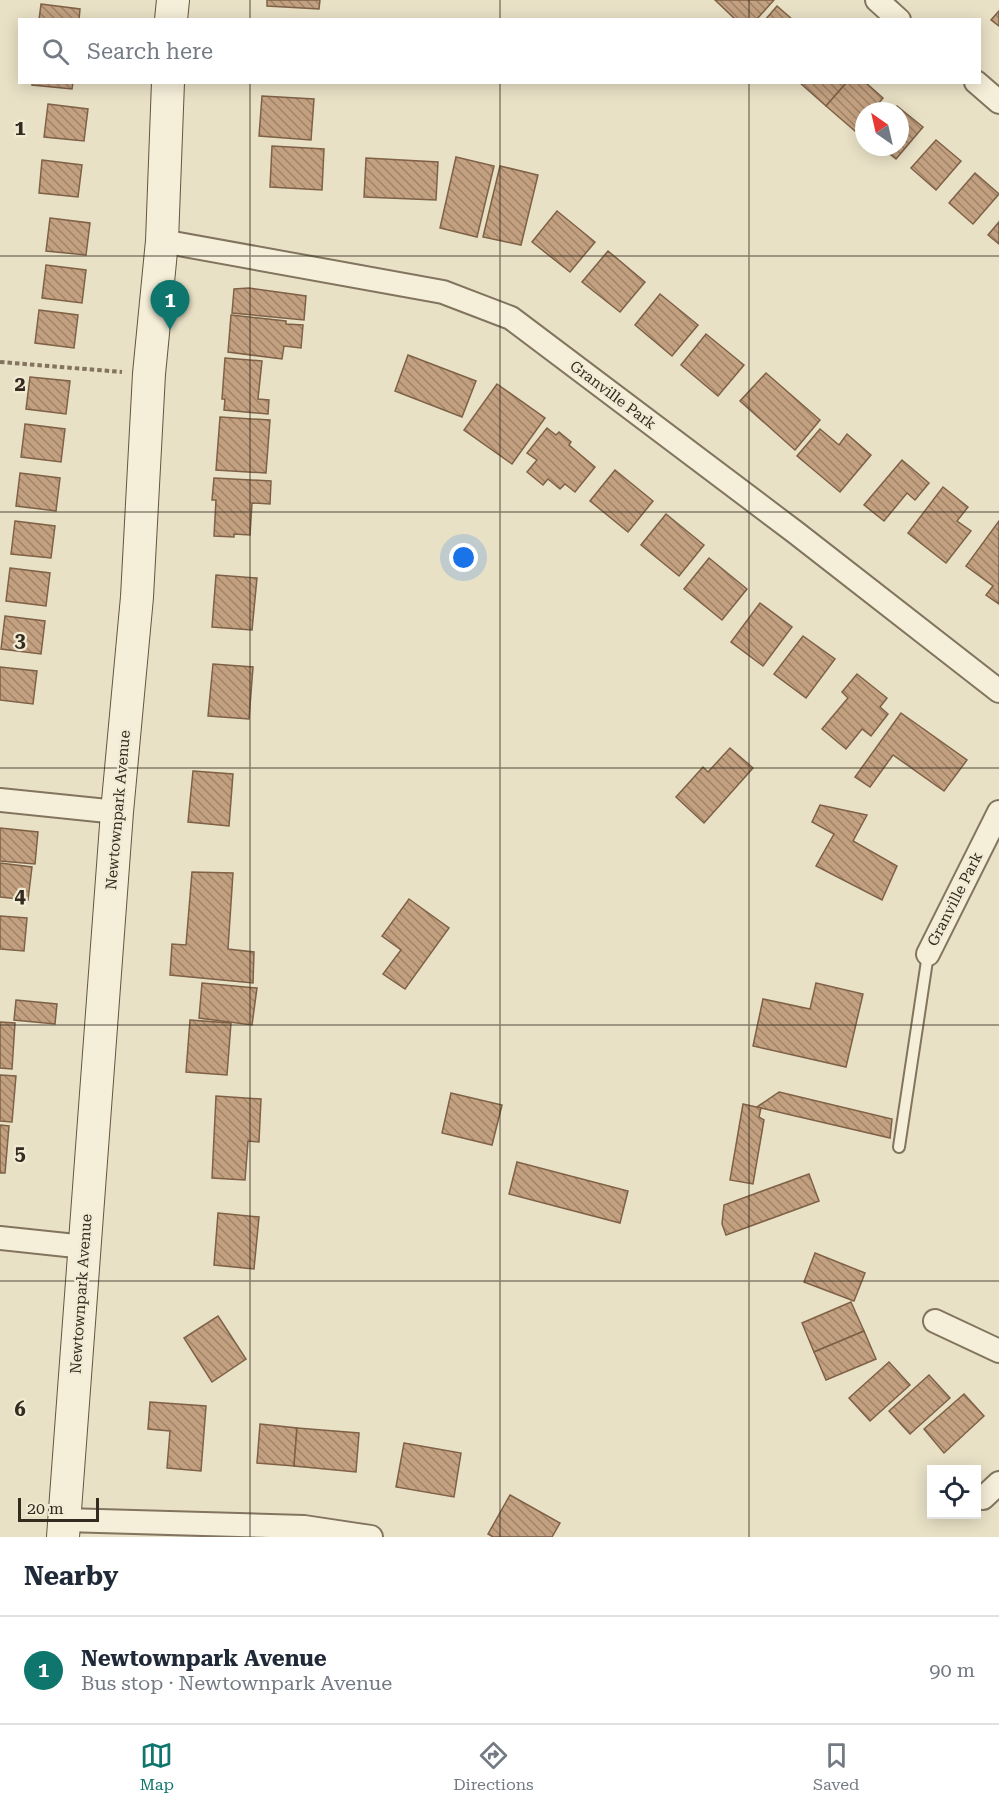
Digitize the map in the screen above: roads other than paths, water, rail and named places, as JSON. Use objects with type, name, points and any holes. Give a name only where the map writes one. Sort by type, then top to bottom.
[{"type":"main road","points":[[171,18],[173,0]]},
{"type":"main road","name":"Newtownpark Avenue","points":[[64,1529],[117,812],[137,597],[150,374],[162,241],[168,84]]},
{"type":"street","points":[[978,84],[999,102]]},
{"type":"street","name":"Granville Park","points":[[162,241],[443,292],[511,318],[999,691]]},
{"type":"street","points":[[0,800],[117,812]]},
{"type":"street","name":"Granville Park","points":[[928,954],[999,812]]},
{"type":"street","points":[[0,1238],[85,1247]]},
{"type":"street","points":[[934,1321],[999,1351]]},
{"type":"street","points":[[64,1529],[304,1527],[371,1537]]},
{"type":"lane","points":[[899,1147],[928,954]]},
{"type":"place","name":"Newtownpark Avenue","points":[[170,330]]}]
